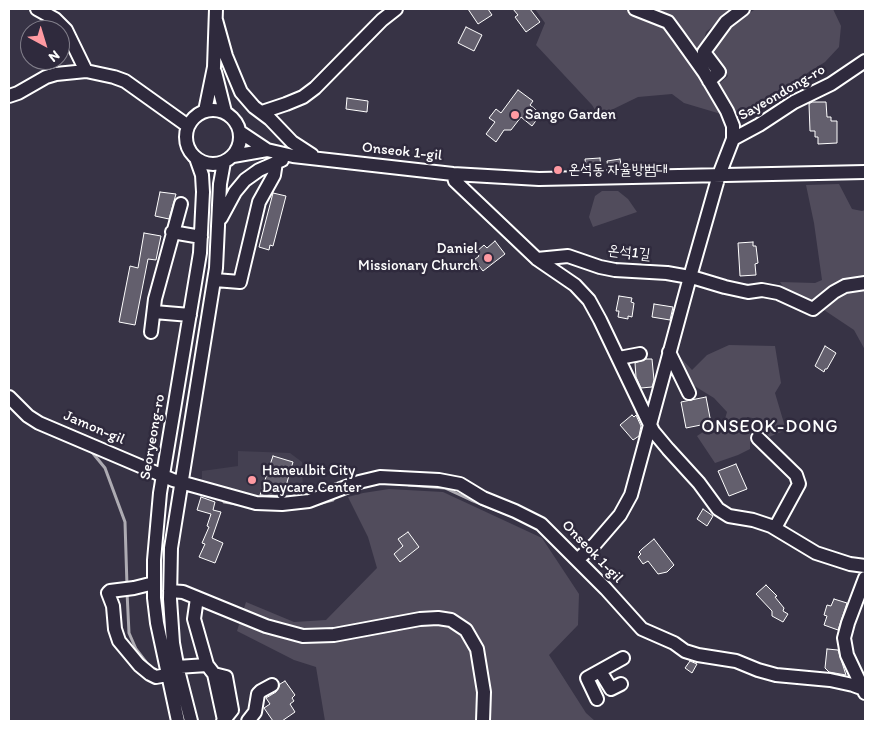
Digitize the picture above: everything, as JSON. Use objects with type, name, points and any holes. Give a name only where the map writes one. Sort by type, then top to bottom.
[{"type":"street","points":[[37,9],[55,19],[66,30],[86,71]]},
{"type":"street","points":[[262,112],[303,97],[315,88],[382,20],[396,9]]},
{"type":"street","name":"Sayeondong-ro","points":[[635,9],[668,22],[710,81],[731,120],[733,139],[759,125],[794,102],[831,84],[865,61]]},
{"type":"street","points":[[710,81],[719,72],[704,52],[726,22],[743,9]]},
{"type":"street","points":[[216,14],[226,56],[236,81],[246,98],[298,146],[322,159]]},
{"type":"street","points":[[205,110],[214,67],[216,14]]},
{"type":"street","points":[[214,67],[225,112]]},
{"type":"street","points":[[9,96],[46,77],[56,74],[86,71],[108,75],[125,81],[188,126],[195,116],[205,110],[225,112],[236,121],[240,132],[267,150]]},
{"type":"street","name":"Seoryeong-ro","points":[[178,721],[172,671],[173,636],[170,592],[170,565],[174,528],[172,480],[174,412],[190,314],[204,208],[200,169],[196,158],[187,146],[186,134],[188,126]]},
{"type":"street","name":"Seoryeong-ro","points":[[191,721],[172,671],[157,623],[148,584],[156,527],[194,414],[215,280],[220,184],[228,159],[240,144],[240,132]]},
{"type":"street","points":[[577,560],[599,539],[625,508],[631,495],[719,174],[733,139]]},
{"type":"street","points":[[196,158],[203,163],[211,164],[267,150]]},
{"type":"street","name":"Onseok 1-gil","points":[[267,150],[293,156],[453,174],[454,180],[537,259],[568,279],[581,291],[594,308],[650,424],[660,440],[720,510],[727,515],[754,520],[775,528],[800,546],[816,553],[850,564],[865,566]]},
{"type":"street","points":[[218,224],[240,185],[251,175],[276,162],[293,156]]},
{"type":"street","points":[[215,280],[240,282],[259,202],[274,175],[276,162]]},
{"type":"street","points":[[453,174],[539,179],[865,172]]},
{"type":"street","points":[[152,332],[155,299],[181,204]]},
{"type":"street","points":[[172,232],[201,237]]},
{"type":"street","name":"온석1길","points":[[537,259],[568,256],[615,270],[667,273],[690,277],[748,292],[762,290],[778,293],[813,308],[845,286],[865,283]]},
{"type":"street","points":[[154,312],[190,314]]},
{"type":"street","points":[[669,352],[689,394]]},
{"type":"street","points":[[619,358],[640,354]]},
{"type":"street","name":"Jamon-gil","points":[[9,396],[34,420],[172,480]]},
{"type":"street","points":[[174,412],[194,414]]},
{"type":"street","points":[[758,438],[796,476],[799,484],[775,528]]},
{"type":"street","name":"Onseok 1-gil","points":[[172,480],[248,502],[282,504],[316,499],[374,477],[392,476],[454,482],[491,502],[541,524],[642,629],[698,656],[736,661],[776,675],[830,680],[853,685],[864,692]]},
{"type":"street","points":[[156,527],[174,528]]},
{"type":"street","name":"Onseok 1-gil","points":[[864,692],[847,655],[844,638],[865,578]]},
{"type":"street","points":[[148,584],[110,591],[108,593],[114,606],[115,629],[119,641],[133,659],[156,677],[172,671],[210,670]]},
{"type":"street","points":[[170,592],[183,592],[266,626],[303,636],[334,635],[420,619],[438,618],[451,620],[466,630],[477,649],[484,692],[483,721]]},
{"type":"street","points":[[198,598],[194,619],[223,720]]},
{"type":"street","points":[[597,699],[587,678],[623,658]]},
{"type":"street","points":[[600,671],[611,689],[621,684]]},
{"type":"street","points":[[248,721],[255,712],[258,694],[272,685]]},
{"type":"shaded area","points":[[535,9],[624,9],[660,22],[702,75],[721,114],[684,103],[672,94],[638,97],[599,116],[592,105],[536,45],[545,23]]},
{"type":"shaded area","points":[[644,9],[734,9],[706,32],[702,48],[691,49]]},
{"type":"shaded area","points":[[756,9],[833,9],[841,26],[839,47],[825,62],[737,117],[720,92],[719,84],[728,76],[711,46],[738,19]]},
{"type":"shaded area","points":[[839,184],[852,209],[865,210],[865,280],[812,303],[786,291],[780,282],[815,283],[822,280],[814,223],[806,185]]},
{"type":"shaded area","points":[[602,191],[618,191],[628,199],[637,212],[593,227],[589,217],[595,196]]},
{"type":"shaded area","points":[[854,288],[865,289],[865,350],[854,330],[824,310],[825,306],[845,291]]},
{"type":"shaded area","points":[[729,345],[775,346],[781,383],[775,393],[786,430],[769,437],[758,419],[747,417],[750,426],[750,449],[715,463],[697,436],[709,428],[711,434],[722,429],[727,412],[714,398],[688,382],[678,360],[678,355],[692,370],[707,355]]},
{"type":"shaded area","name":"Haneulbit City Daycare Center","points":[[238,451],[290,453],[302,462],[303,492],[297,494],[299,498],[275,503],[202,488],[202,471],[238,466]]},
{"type":"shaded area","points":[[389,489],[443,492],[542,538],[579,594],[578,625],[549,655],[586,713],[595,721],[325,721],[316,667],[294,660],[237,631],[246,602],[294,622],[326,620],[377,568],[368,537],[348,497]]},
{"type":"building","points":[[468,9],[488,9],[492,15],[478,24]]},
{"type":"building","points":[[513,9],[530,9],[540,22],[526,32],[515,17],[518,15]]},
{"type":"building","points":[[466,27],[482,35],[474,51],[458,43]]},
{"type":"building","name":"Sango Garden","points":[[518,90],[533,101],[530,105],[541,114],[532,126],[521,117],[511,130],[504,130],[496,142],[486,134],[495,122],[489,118],[496,109],[501,113]]},
{"type":"building","points":[[347,98],[368,101],[367,112],[346,109]]},
{"type":"building","points":[[812,102],[826,102],[827,117],[831,117],[831,121],[837,121],[837,143],[818,144],[818,137],[815,137],[815,131],[810,131],[809,104]]},
{"type":"building","points":[[600,158],[601,168],[586,169],[585,159]]},
{"type":"building","points":[[620,159],[622,169],[608,169],[607,161]]},
{"type":"building","points":[[160,192],[176,194],[169,219],[155,216]]},
{"type":"building","points":[[273,193],[286,196],[273,246],[270,245],[269,250],[259,247]]},
{"type":"building","points":[[144,233],[161,236],[156,260],[148,259],[135,325],[119,322],[130,266],[138,268]]},
{"type":"building","name":"Daniel Missionary Church","points":[[495,241],[505,254],[483,271],[474,260],[479,256],[476,252],[484,245],[487,248]]},
{"type":"building","points":[[753,242],[753,246],[756,246],[758,263],[755,264],[756,275],[740,276],[738,243]]},
{"type":"building","points":[[619,296],[632,298],[631,302],[634,303],[632,317],[628,316],[628,319],[618,317],[619,311],[616,311]]},
{"type":"building","points":[[654,304],[673,307],[670,320],[652,317]]},
{"type":"building","points":[[825,346],[836,353],[824,372],[815,366]]},
{"type":"building","points":[[652,359],[654,380],[652,387],[641,388],[636,377],[635,363]]},
{"type":"building","points":[[706,397],[711,423],[686,428],[681,402]]},
{"type":"building","points":[[632,415],[634,417],[636,415],[641,426],[639,436],[633,440],[620,425]]},
{"type":"building","name":"Haneulbit City Daycare Center","points":[[273,456],[293,462],[283,496],[260,495]]},
{"type":"building","points":[[736,464],[747,489],[729,496],[718,471]]},
{"type":"building","points":[[201,497],[215,502],[213,510],[221,512],[212,538],[223,543],[215,563],[199,557],[205,544],[202,543],[209,527],[207,526],[211,514],[197,510]]},
{"type":"building","points":[[703,509],[713,516],[707,526],[697,519]]},
{"type":"building","points":[[408,532],[419,547],[400,562],[394,554],[403,546],[398,539]]},
{"type":"building","points":[[654,539],[674,565],[667,572],[658,574],[648,561],[643,564],[638,557],[641,554],[639,552]]},
{"type":"building","points":[[766,585],[777,596],[775,597],[784,608],[783,611],[788,614],[783,622],[772,616],[772,611],[756,594]]},
{"type":"building","points":[[834,599],[847,603],[838,630],[824,625],[827,616],[824,615],[827,605],[831,606]]},
{"type":"building","points":[[827,649],[838,650],[846,675],[829,672],[825,668]]},
{"type":"building","points":[[690,661],[697,664],[692,673],[685,668]]},
{"type":"building","points":[[285,681],[295,695],[292,698],[294,701],[290,704],[295,712],[282,721],[273,721],[264,708],[270,704],[266,698],[276,692],[280,684]]},
{"type":"waterway","points":[[91,451],[105,468],[125,522],[127,586]]},
{"type":"waterway","points":[[409,485],[445,488],[509,515]]},
{"type":"waterway","points":[[314,505],[333,500]]},
{"type":"waterway","points":[[224,502],[243,505]]},
{"type":"waterway","points":[[127,592],[129,633],[136,649],[146,662]]},
{"type":"place","name":"Sango Garden","points":[[515,115]]},
{"type":"place","name":"온석동 자율방범대","points":[[558,170]]},
{"type":"place","name":"Daniel Missionary Church","points":[[488,258]]},
{"type":"place","name":"Haneulbit City Daycare Center","points":[[252,480]]},
{"type":"district","name":"ONSEOK-DONG","points":[[770,427]]}]
